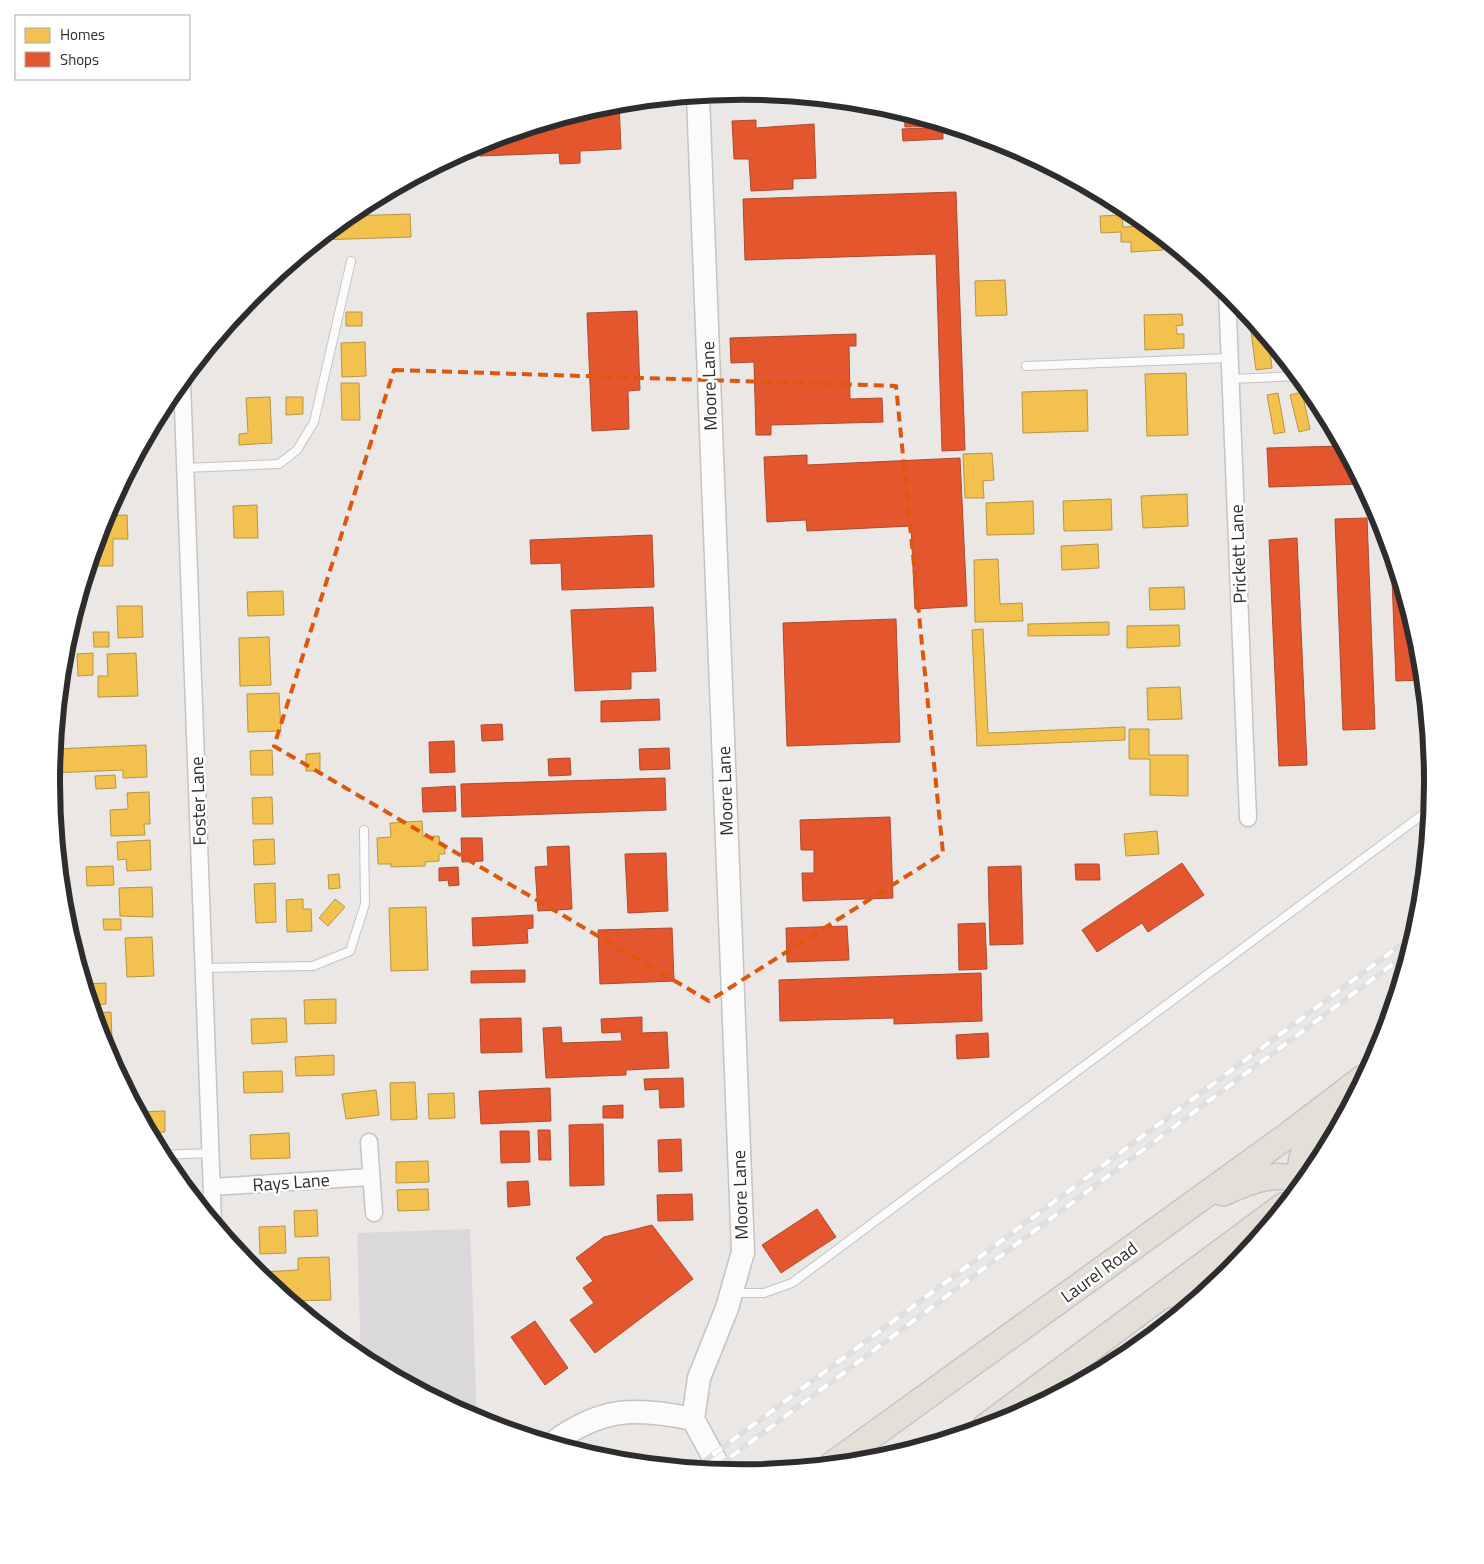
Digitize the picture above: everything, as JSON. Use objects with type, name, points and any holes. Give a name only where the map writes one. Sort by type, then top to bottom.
[{"type":"main road","name":"Laurel Road","points":[[845,1456],[1353,1085]]},
{"type":"main road","points":[[1302,1171],[1302,1152],[1308,1142],[1348,1096]]},
{"type":"main road","points":[[1172,1219],[1234,1188],[1257,1180],[1280,1177],[1296,1180]]},
{"type":"main road","points":[[1008,1410],[1265,1219]]},
{"type":"main road","points":[[1152,1303],[1200,1287]]},
{"type":"street","name":"Moore Lane","points":[[693,1419],[699,1378],[731,1293],[742,1252],[698,101]]},
{"type":"street","name":"Prickett Lane","points":[[1228,304],[1248,818]]},
{"type":"street","name":"Foster Lane","points":[[182,393],[213,1212]]},
{"type":"street","points":[[369,1142],[374,1213]]},
{"type":"street","name":"Rays Lane","points":[[212,1187],[370,1177]]},
{"type":"street","points":[[559,1439],[594,1419],[623,1411],[657,1411],[693,1419],[717,1463]]},
{"type":"lane","points":[[185,468],[280,464],[297,450],[314,422],[351,261]]},
{"type":"lane","points":[[1026,366],[1230,358]]},
{"type":"lane","points":[[1231,379],[1290,376]]},
{"type":"lane","points":[[731,1293],[764,1293],[792,1283],[1423,813]]},
{"type":"lane","points":[[205,968],[313,966],[350,951],[365,904],[364,830]]},
{"type":"lane","points":[[171,1155],[211,1153]]},
{"type":"highlighted area","points":[[394,370],[896,386],[943,853],[709,1001],[274,746]]},
{"type":"shaded area","points":[[470,1229],[477,1410],[440,1394],[401,1373],[361,1347],[357,1233]]},
{"type":"building: Homes","points":[[410,214],[411,237],[329,240],[362,216]]},
{"type":"building: Homes","points":[[1121,215],[1123,227],[1137,226],[1163,246],[1163,250],[1131,252],[1131,242],[1121,242],[1121,232],[1101,233],[1100,216]]},
{"type":"building: Homes","points":[[1005,280],[1007,315],[976,316],[975,281]]},
{"type":"building: Homes","points":[[346,312],[362,312],[362,326],[346,326]]},
{"type":"building: Homes","points":[[1182,314],[1183,325],[1176,326],[1177,334],[1184,334],[1184,348],[1145,350],[1144,315]]},
{"type":"building: Homes","points":[[1251,331],[1255,332],[1270,351],[1272,368],[1256,370]]},
{"type":"building: Homes","points":[[365,342],[366,376],[342,377],[341,343]]},
{"type":"building: Homes","points":[[1186,373],[1188,435],[1147,436],[1145,374]]},
{"type":"building: Homes","points":[[341,383],[359,383],[360,420],[342,420]]},
{"type":"building: Homes","points":[[1087,390],[1088,431],[1023,433],[1022,392]]},
{"type":"building: Homes","points":[[1301,392],[1302,394],[1310,429],[1299,432],[1290,395]]},
{"type":"building: Homes","points":[[1278,393],[1285,432],[1274,434],[1267,395]]},
{"type":"building: Homes","points":[[270,397],[272,443],[239,445],[239,434],[248,433],[246,398]]},
{"type":"building: Homes","points":[[286,397],[303,397],[303,414],[286,415]]},
{"type":"building: Homes","points":[[992,453],[994,480],[983,481],[984,498],[965,498],[963,454]]},
{"type":"building: Homes","points":[[1187,494],[1188,526],[1143,528],[1141,496]]},
{"type":"building: Homes","points":[[1111,499],[1112,530],[1064,531],[1063,501]]},
{"type":"building: Homes","points":[[1033,501],[1034,534],[987,535],[986,503]]},
{"type":"building: Homes","points":[[257,505],[258,538],[234,538],[233,506]]},
{"type":"building: Homes","points":[[127,515],[128,539],[113,539],[113,566],[95,566],[112,521],[114,516]]},
{"type":"building: Homes","points":[[1098,544],[1099,568],[1062,570],[1061,546]]},
{"type":"building: Homes","points":[[998,559],[1000,604],[1022,603],[1023,621],[975,622],[974,560]]},
{"type":"building: Homes","points":[[1184,587],[1185,609],[1150,610],[1149,588]]},
{"type":"building: Homes","points":[[283,591],[284,615],[248,616],[247,592]]},
{"type":"building: Homes","points":[[117,606],[142,606],[143,637],[118,638]]},
{"type":"building: Homes","points":[[1109,622],[1109,635],[1028,636],[1028,624]]},
{"type":"building: Homes","points":[[1179,625],[1180,646],[1127,648],[1127,626]]},
{"type":"building: Homes","points":[[983,629],[988,733],[1125,727],[1125,740],[977,746],[972,630]]},
{"type":"building: Homes","points":[[93,632],[109,632],[109,647],[94,647]]},
{"type":"building: Homes","points":[[269,637],[271,685],[240,686],[239,638]]},
{"type":"building: Homes","points":[[93,653],[93,675],[78,676],[77,654]]},
{"type":"building: Homes","points":[[136,653],[138,696],[98,697],[98,676],[108,676],[107,654]]},
{"type":"building: Homes","points":[[1180,687],[1182,719],[1148,720],[1147,688]]},
{"type":"building: Homes","points":[[279,693],[281,731],[248,732],[247,694]]},
{"type":"building: Homes","points":[[1129,729],[1149,729],[1149,755],[1188,755],[1188,796],[1150,795],[1150,759],[1129,759]]},
{"type":"building: Homes","points":[[146,745],[147,777],[123,778],[123,770],[60,773],[61,749]]},
{"type":"building: Homes","points":[[272,750],[273,775],[251,775],[250,751]]},
{"type":"building: Homes","points":[[320,753],[320,771],[306,771],[306,754]]},
{"type":"building: Homes","points":[[115,775],[116,788],[96,789],[95,776]]},
{"type":"building: Homes","points":[[149,792],[150,824],[144,824],[145,835],[111,836],[110,810],[128,809],[127,793]]},
{"type":"building: Homes","points":[[272,797],[273,824],[253,824],[252,798]]},
{"type":"building: Homes","points":[[422,821],[423,837],[439,836],[440,843],[444,843],[445,854],[439,854],[439,861],[425,862],[425,866],[391,867],[391,864],[378,864],[377,838],[391,837],[390,823]]},
{"type":"building: Homes","points":[[1157,831],[1159,854],[1126,856],[1124,834]]},
{"type":"building: Homes","points":[[274,839],[275,864],[254,865],[253,840]]},
{"type":"building: Homes","points":[[150,840],[151,870],[127,871],[126,859],[118,860],[117,842]]},
{"type":"building: Homes","points":[[113,866],[114,885],[87,886],[86,867]]},
{"type":"building: Homes","points":[[339,874],[340,888],[329,889],[328,875]]},
{"type":"building: Homes","points":[[275,883],[276,922],[256,923],[254,884]]},
{"type":"building: Homes","points":[[152,887],[153,917],[120,916],[119,888]]},
{"type":"building: Homes","points":[[303,899],[303,909],[311,909],[312,931],[287,932],[286,900]]},
{"type":"building: Homes","points":[[335,899],[345,907],[328,926],[319,918]]},
{"type":"building: Homes","points":[[426,907],[428,970],[391,971],[389,908]]},
{"type":"building: Homes","points":[[103,919],[121,919],[121,930],[104,930]]},
{"type":"building: Homes","points":[[152,937],[154,976],[127,977],[125,938]]},
{"type":"building: Homes","points":[[106,983],[106,1004],[97,1005],[91,984]]},
{"type":"building: Homes","points":[[336,999],[336,1023],[305,1024],[304,1000]]},
{"type":"building: Homes","points":[[111,1012],[112,1041],[111,1041],[100,1013]]},
{"type":"building: Homes","points":[[286,1018],[287,1042],[252,1044],[251,1019]]},
{"type":"building: Homes","points":[[334,1055],[334,1075],[296,1076],[295,1057]]},
{"type":"building: Homes","points":[[282,1071],[283,1092],[244,1093],[243,1072]]},
{"type":"building: Homes","points":[[415,1082],[417,1119],[391,1120],[390,1083]]},
{"type":"building: Homes","points":[[376,1090],[379,1115],[346,1119],[342,1094]]},
{"type":"building: Homes","points":[[454,1093],[455,1118],[429,1119],[428,1094]]},
{"type":"building: Homes","points":[[165,1111],[165,1132],[157,1133],[145,1112]]},
{"type":"building: Homes","points":[[289,1133],[290,1158],[251,1159],[250,1135]]},
{"type":"building: Homes","points":[[428,1161],[429,1182],[396,1183],[396,1162]]},
{"type":"building: Homes","points":[[428,1189],[429,1210],[398,1211],[397,1190]]},
{"type":"building: Homes","points":[[317,1210],[318,1236],[295,1237],[294,1211]]},
{"type":"building: Homes","points":[[285,1226],[286,1253],[260,1254],[259,1227]]},
{"type":"building: Homes","points":[[329,1257],[331,1300],[299,1301],[268,1272],[298,1270],[298,1258]]},
{"type":"building: Shops","points":[[619,111],[621,149],[580,151],[580,163],[560,164],[559,153],[480,156],[480,152],[523,136],[565,123]]},
{"type":"building: Shops","points":[[756,120],[756,128],[814,124],[816,178],[793,179],[793,189],[751,191],[749,159],[734,159],[732,121]]},
{"type":"building: Shops","points":[[904,120],[930,126],[905,127]]},
{"type":"building: Shops","points":[[933,127],[943,130],[943,139],[903,141],[902,129]]},
{"type":"building: Shops","points":[[956,192],[965,450],[942,451],[936,254],[745,260],[743,199]]},
{"type":"building: Shops","points":[[637,311],[640,390],[628,391],[629,429],[592,431],[587,313]]},
{"type":"building: Shops","points":[[856,334],[856,346],[849,346],[850,399],[882,398],[883,422],[771,425],[771,435],[756,435],[754,362],[731,363],[730,338]]},
{"type":"building: Shops","points":[[1336,446],[1356,484],[1269,487],[1267,448]]},
{"type":"building: Shops","points":[[807,455],[807,465],[960,458],[967,606],[915,609],[911,526],[807,531],[806,520],[767,522],[764,457]]},
{"type":"building: Shops","points":[[1367,518],[1375,729],[1343,730],[1335,519]]},
{"type":"building: Shops","points":[[652,535],[654,587],[562,590],[561,563],[531,564],[530,540]]},
{"type":"building: Shops","points":[[1297,538],[1307,765],[1279,766],[1269,540]]},
{"type":"building: Shops","points":[[1392,575],[1401,605],[1416,680],[1396,681]]},
{"type":"building: Shops","points":[[653,607],[656,671],[631,672],[631,689],[575,691],[571,610]]},
{"type":"building: Shops","points":[[896,619],[900,742],[787,746],[783,623]]},
{"type":"building: Shops","points":[[659,699],[660,720],[601,722],[601,701]]},
{"type":"building: Shops","points":[[502,724],[503,740],[482,741],[481,725]]},
{"type":"building: Shops","points":[[454,741],[455,772],[430,773],[429,742]]},
{"type":"building: Shops","points":[[669,748],[670,769],[640,770],[639,749]]},
{"type":"building: Shops","points":[[570,758],[571,775],[549,776],[548,759]]},
{"type":"building: Shops","points":[[665,778],[666,810],[462,817],[461,784]]},
{"type":"building: Shops","points":[[455,786],[456,811],[423,812],[422,788]]},
{"type":"building: Shops","points":[[890,817],[893,898],[803,901],[802,873],[814,873],[814,850],[801,850],[800,820]]},
{"type":"building: Shops","points":[[461,838],[482,838],[483,861],[462,862]]},
{"type":"building: Shops","points":[[569,846],[572,909],[538,911],[535,867],[548,866],[547,847]]},
{"type":"building: Shops","points":[[666,853],[668,911],[628,913],[625,854]]},
{"type":"building: Shops","points":[[1182,863],[1204,895],[1148,932],[1142,923],[1097,952],[1082,930]]},
{"type":"building: Shops","points":[[1075,864],[1099,864],[1100,880],[1076,880]]},
{"type":"building: Shops","points":[[1021,866],[1023,944],[990,945],[988,867]]},
{"type":"building: Shops","points":[[458,867],[459,885],[449,886],[448,880],[439,881],[439,868]]},
{"type":"building: Shops","points":[[533,915],[533,928],[527,929],[528,943],[473,946],[472,918]]},
{"type":"building: Shops","points":[[985,923],[987,969],[959,970],[958,924]]},
{"type":"building: Shops","points":[[847,926],[849,960],[787,962],[786,928]]},
{"type":"building: Shops","points":[[672,928],[674,981],[600,984],[598,930]]},
{"type":"building: Shops","points":[[525,970],[525,982],[471,983],[471,971]]},
{"type":"building: Shops","points":[[981,973],[982,1021],[894,1024],[894,1018],[780,1021],[779,980]]},
{"type":"building: Shops","points":[[642,1017],[642,1033],[667,1032],[669,1068],[626,1070],[626,1075],[546,1078],[543,1028],[561,1027],[562,1043],[622,1041],[621,1032],[602,1033],[601,1019]]},
{"type":"building: Shops","points":[[521,1018],[522,1052],[481,1053],[480,1019]]},
{"type":"building: Shops","points":[[988,1033],[989,1057],[957,1059],[956,1035]]},
{"type":"building: Shops","points":[[683,1078],[684,1107],[660,1108],[659,1089],[645,1090],[644,1079]]},
{"type":"building: Shops","points":[[550,1088],[551,1121],[481,1124],[479,1091]]},
{"type":"building: Shops","points":[[623,1105],[623,1118],[603,1118],[603,1106]]},
{"type":"building: Shops","points":[[603,1124],[604,1185],[570,1186],[569,1125]]},
{"type":"building: Shops","points":[[538,1130],[550,1130],[551,1160],[539,1160]]},
{"type":"building: Shops","points":[[500,1131],[529,1131],[530,1162],[501,1163]]},
{"type":"building: Shops","points":[[681,1139],[682,1171],[659,1172],[658,1140]]},
{"type":"building: Shops","points":[[528,1181],[530,1205],[508,1207],[507,1182]]},
{"type":"building: Shops","points":[[692,1194],[693,1220],[658,1221],[657,1195]]},
{"type":"building: Shops","points":[[817,1209],[836,1237],[781,1273],[762,1245]]},
{"type":"building: Shops","points":[[652,1225],[693,1279],[595,1353],[570,1320],[594,1303],[583,1288],[593,1281],[576,1258],[604,1237]]},
{"type":"building: Shops","points":[[535,1321],[568,1368],[545,1385],[511,1337]]},
{"type":"railway","points":[[702,1463],[1405,942]]},
{"type":"railway","points":[[722,1464],[1401,958]]}]
